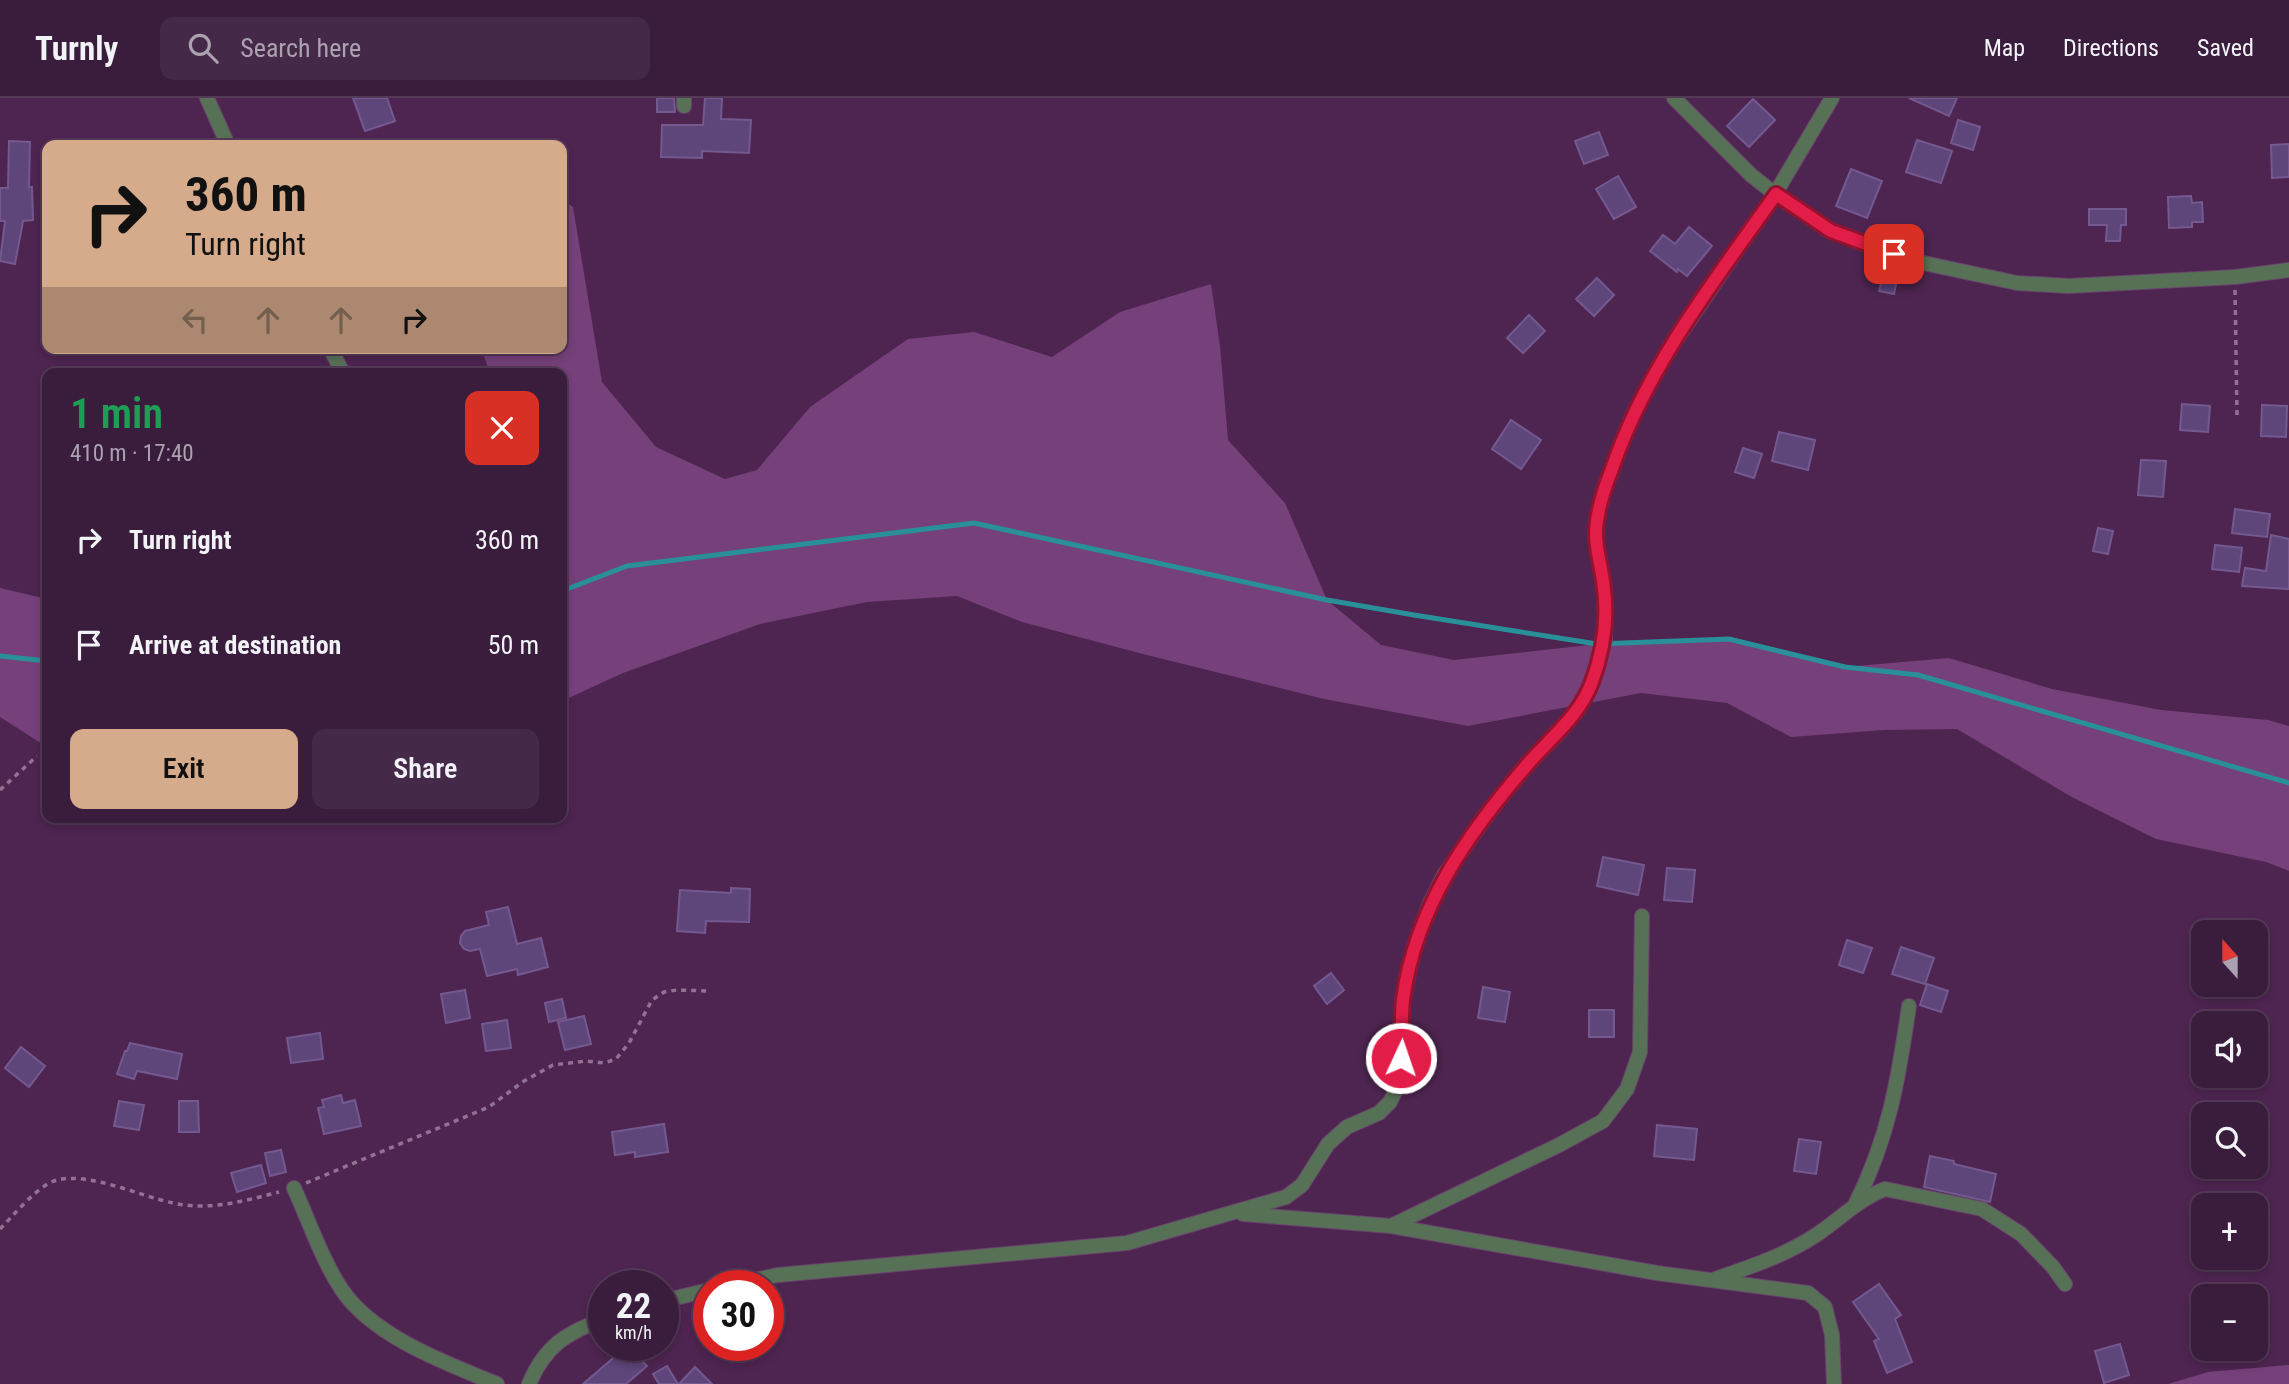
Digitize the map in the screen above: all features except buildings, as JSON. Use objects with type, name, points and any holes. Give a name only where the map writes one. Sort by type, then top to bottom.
[{"type":"street","points":[[207,98],[226,140]]},
{"type":"street","points":[[1674,98],[1751,175],[1776,194],[1831,231],[1914,261],[2017,283],[2069,286],[2235,277],[2289,270]]},
{"type":"street","points":[[784,1274],[1127,1243],[1234,1213],[1286,1197],[1302,1185],[1328,1144],[1347,1127],[1379,1113],[1390,1102],[1397,1088],[1400,1068],[1404,999],[1417,938],[1430,904],[1444,875],[1498,801],[1571,718],[1591,684],[1605,639],[1604,589],[1598,557],[1596,523],[1603,492],[1630,421],[1660,364],[1776,194],[1832,98]]},
{"type":"street","points":[[1391,1226],[1603,1121],[1627,1089],[1640,1052],[1642,916]]},
{"type":"street","points":[[1854,1206],[1885,1134],[1897,1087],[1909,1006]]},
{"type":"street","points":[[294,1188],[342,1289],[361,1313],[421,1352],[497,1384]]},
{"type":"street","points":[[1711,1280],[1760,1264],[1814,1237],[1854,1206],[1885,1189],[1982,1209],[2021,1234],[2053,1267],[2065,1284]]},
{"type":"street","points":[[1234,1213],[1391,1226],[1711,1280],[1808,1293],[1825,1307],[1832,1335],[1834,1384]]},
{"type":"street","points":[[529,1384],[536,1367],[554,1344],[588,1327]]},
{"type":"path","points":[[2235,277],[2237,415]]},
{"type":"path","points":[[0,790],[37,756]]},
{"type":"path","points":[[0,1229],[37,1192],[55,1180],[76,1179],[115,1186],[175,1203],[228,1206],[294,1188],[489,1107],[524,1081],[553,1065],[604,1063],[616,1059],[629,1043],[652,1000],[664,992],[677,990],[708,992]]},
{"type":"shaded area","points":[[567,203],[573,207],[602,382],[656,447],[725,479],[757,470],[810,407],[908,339],[974,332],[1052,357],[1120,312],[1211,284],[1220,346],[1228,440],[1285,503],[1327,600],[1381,645],[1454,660],[1597,644],[1729,639],[1845,667],[1949,658],[2052,689],[2161,710],[2268,720],[2289,726],[2289,871],[2266,862],[2156,839],[2070,796],[1957,729],[1884,730],[1791,737],[1727,703],[1641,693],[1468,726],[1324,699],[1143,654],[1022,622],[957,596],[867,602],[760,624],[623,673],[567,699],[567,368],[488,368],[483,354],[567,354]]},
{"type":"shaded area","points":[[0,588],[42,598],[42,744],[0,717]]},
{"type":"shaded area","points":[[2289,1365],[2289,1384],[2168,1384],[2208,1372]]},
{"type":"waterway","points":[[567,589],[627,566],[974,523],[1327,600],[1414,615],[1597,644],[1729,639],[1845,667],[1918,675],[2289,783]]},
{"type":"waterway","points":[[0,656],[42,660]]},
{"type":"route","points":[[1401,1058],[1404,999],[1417,938],[1444,875],[1498,801],[1578,709],[1591,684],[1605,639],[1604,589],[1598,557],[1596,523],[1603,492],[1630,421],[1660,364],[1776,194],[1831,231],[1894,254]]}]
